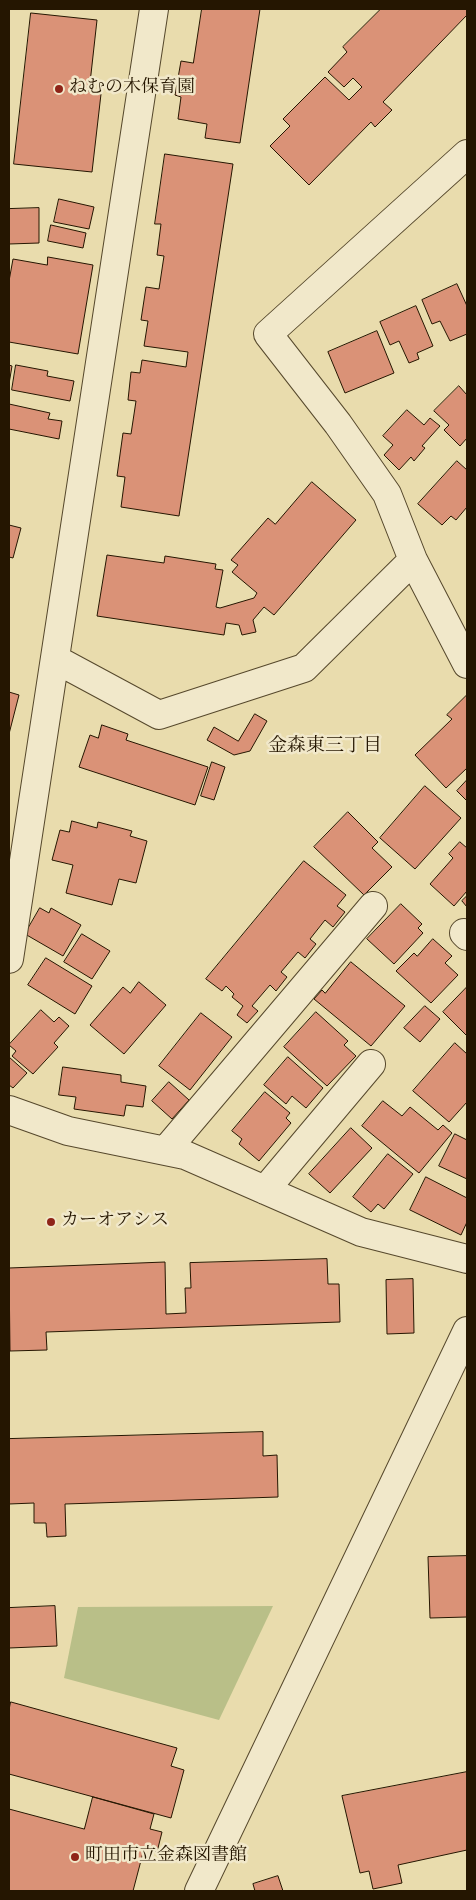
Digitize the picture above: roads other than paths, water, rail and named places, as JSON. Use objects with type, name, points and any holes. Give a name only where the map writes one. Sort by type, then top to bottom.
[{"type":"street","points":[[9,959],[154,9]]},
{"type":"street","points":[[467,154],[268,334],[338,424],[387,494],[413,560],[467,664]]},
{"type":"street","points":[[55,659],[159,715],[304,668],[413,560]]},
{"type":"street","points":[[166,1150],[373,906]]},
{"type":"street","points":[[264,1190],[371,1064]]},
{"type":"street","points":[[9,1110],[68,1131],[166,1150],[185,1156],[361,1232],[467,1259]]},
{"type":"street","points":[[199,1891],[467,1331]]},
{"type":"place","name":"ねむの木保育園","points":[[59,89]]},
{"type":"place","name":"カーオアシス","points":[[51,1222]]},
{"type":"place","name":"町田市立金森図書館","points":[[75,1857]]},
{"type":"district","name":"金森東三丁目","points":[[325,748]]}]
